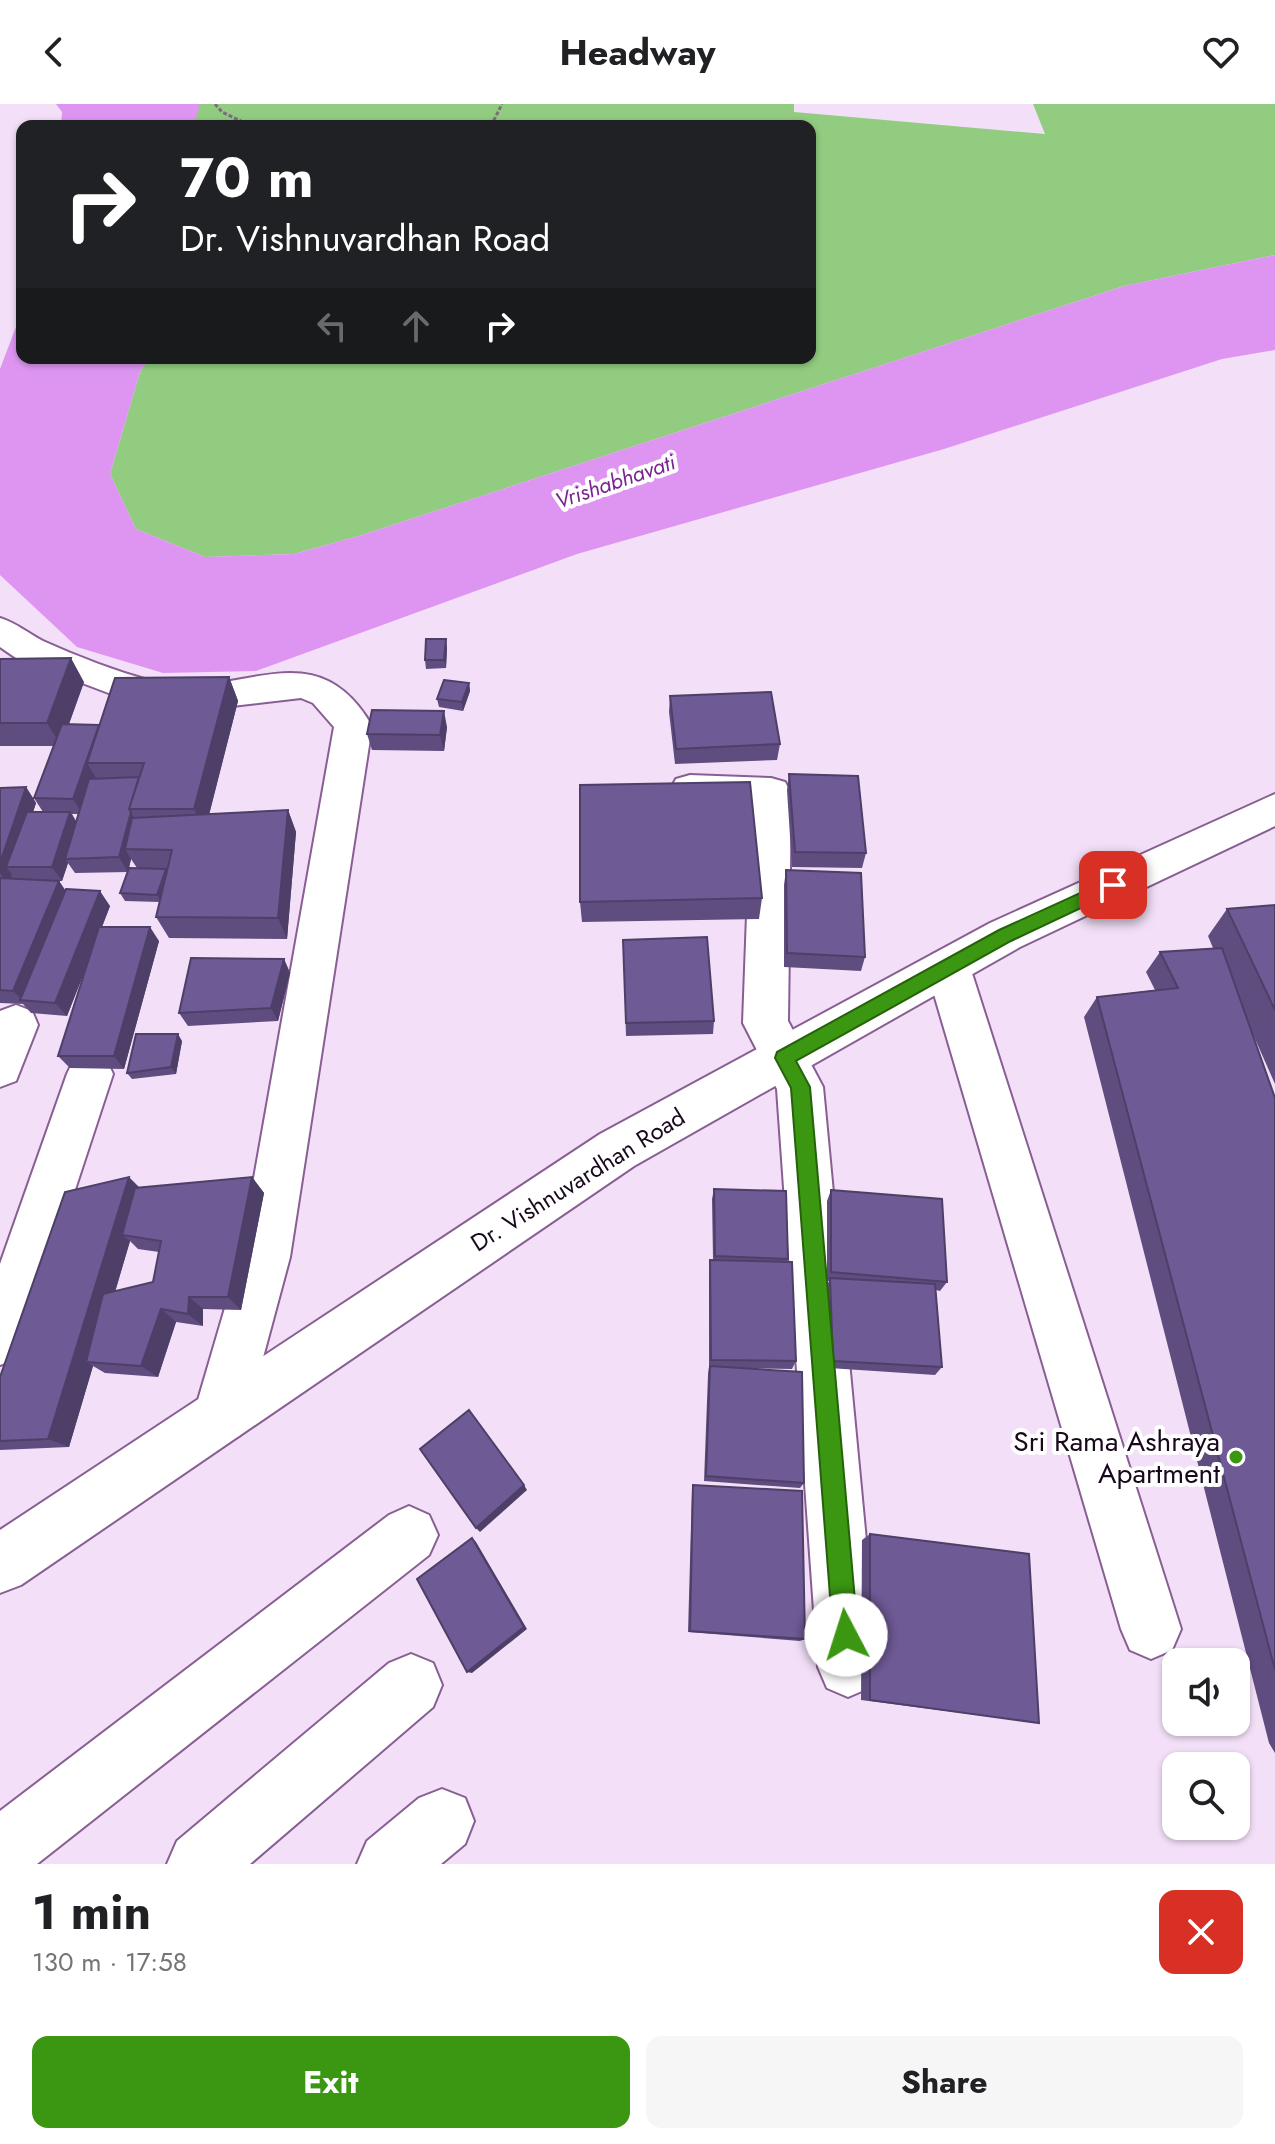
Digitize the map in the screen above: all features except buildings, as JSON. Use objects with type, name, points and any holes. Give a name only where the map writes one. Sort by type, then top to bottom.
[{"type":"street","points":[[0,630],[29,649],[148,694],[181,699],[304,685],[326,694],[342,709],[353,726],[265,1257],[220,1417]]},
{"type":"street","points":[[690,790],[771,793],[765,1023],[800,1087],[848,1667]]},
{"type":"street","name":"Dr. Vishnuvardhan Road","points":[[0,1564],[617,1150],[1005,935],[1275,809]]},
{"type":"street","points":[[948,967],[1151,1629]]},
{"type":"street","points":[[0,1067],[16,1025]]},
{"type":"street","points":[[0,1339],[90,1074]]},
{"type":"street","points":[[0,1852],[409,1535]]},
{"type":"street","points":[[200,1864],[411,1685]]},
{"type":"street","points":[[390,1864],[442,1821]]},
{"type":"path","points":[[215,104],[238,120]]},
{"type":"green space","points":[[199,104],[794,104],[794,112],[1045,134],[1033,104],[1275,104],[1275,255],[1124,286],[362,535],[294,554],[205,557],[136,529],[110,474],[140,372],[145,364],[816,364],[816,120],[195,120]]},
{"type":"water","points":[[56,104],[200,105],[195,120],[61,120],[62,112]]},
{"type":"water","name":"Vrishabhavati","points":[[1275,255],[1275,350],[1222,359],[944,449],[577,554],[256,671],[163,673],[77,647],[0,575],[0,369],[16,327],[16,364],[145,364],[140,372],[110,474],[136,529],[205,557],[294,554],[362,535],[1124,286]]},
{"type":"place","name":"Sri Rama Ashraya Apartment","points":[[1236,1457]]},
{"type":"route","points":[[846,1635],[800,1087],[784,1058],[1005,935],[1113,885]]}]
